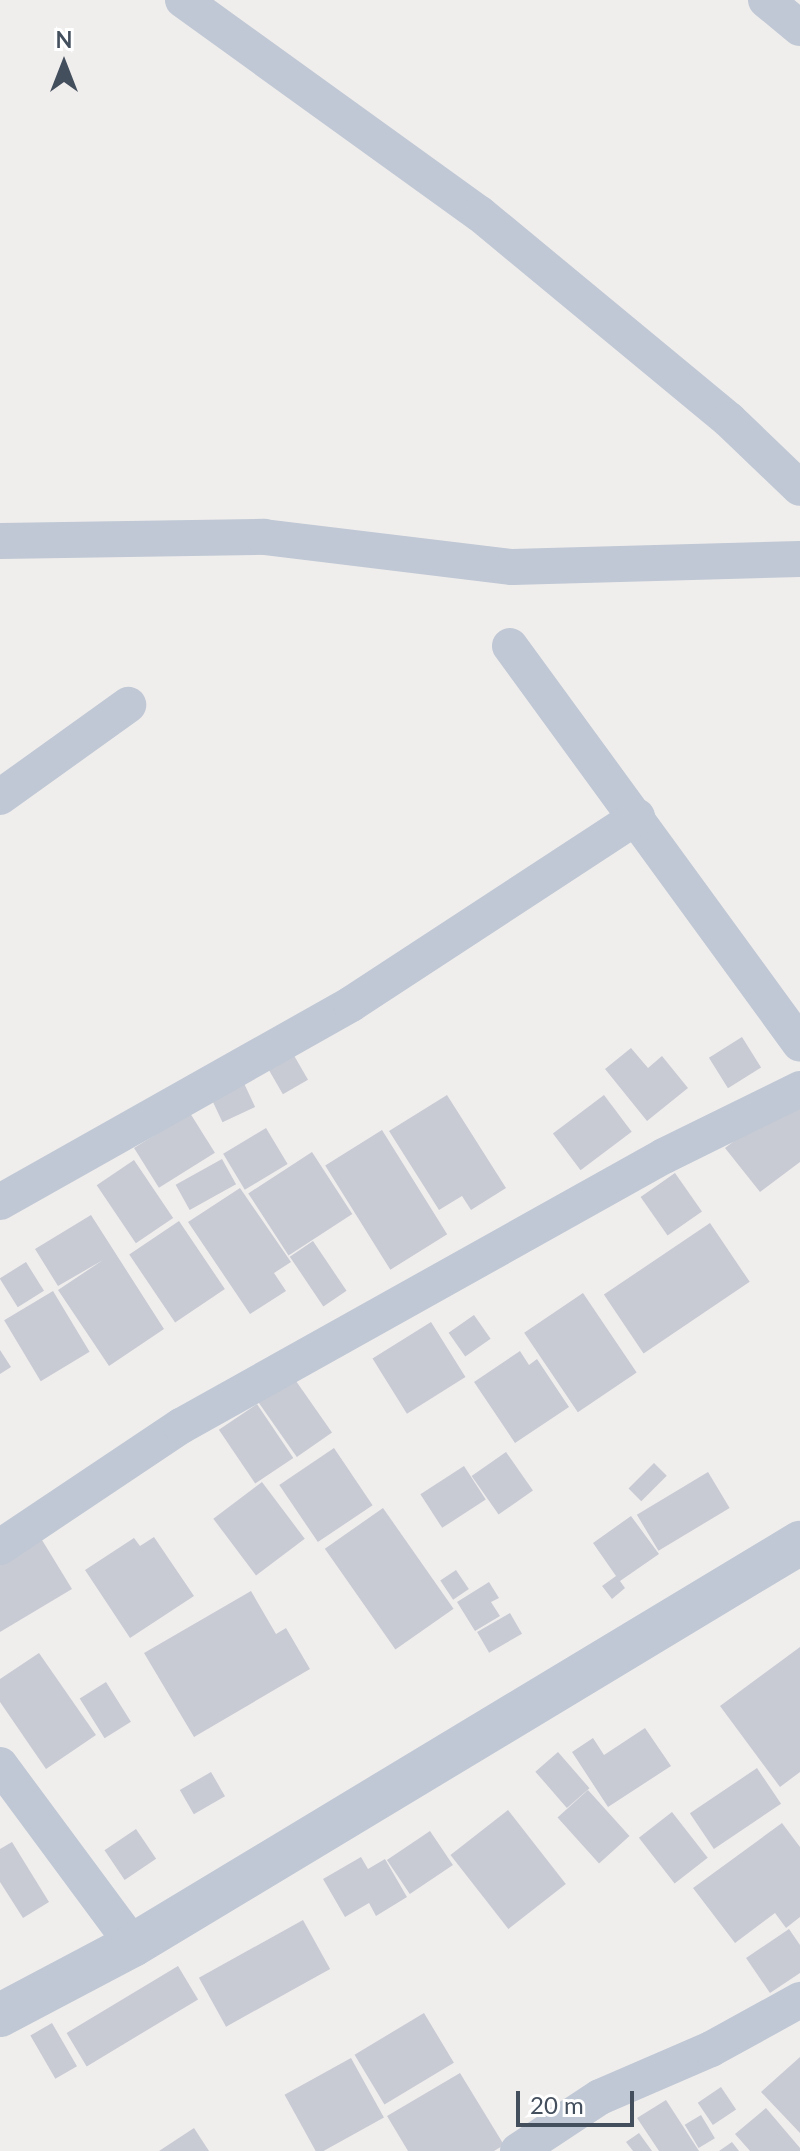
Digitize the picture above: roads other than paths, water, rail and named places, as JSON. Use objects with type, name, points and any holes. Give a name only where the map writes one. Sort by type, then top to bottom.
[{"type":"street","points":[[183,0],[480,214],[729,420],[800,488]]},
{"type":"street","points":[[766,0],[800,28]]},
{"type":"street","points":[[0,541],[264,537],[512,567],[800,559]]},
{"type":"street","points":[[510,646],[800,1043]]},
{"type":"street","points":[[0,797],[128,705]]},
{"type":"street","points":[[0,1202],[351,1004],[637,817]]},
{"type":"street","points":[[0,1547],[181,1426],[664,1156],[800,1089]]},
{"type":"street","points":[[0,2015],[133,1945],[800,1543]]},
{"type":"street","points":[[0,1765],[133,1945]]},
{"type":"street","points":[[518,2151],[600,2097],[711,2049],[800,2000]]}]
